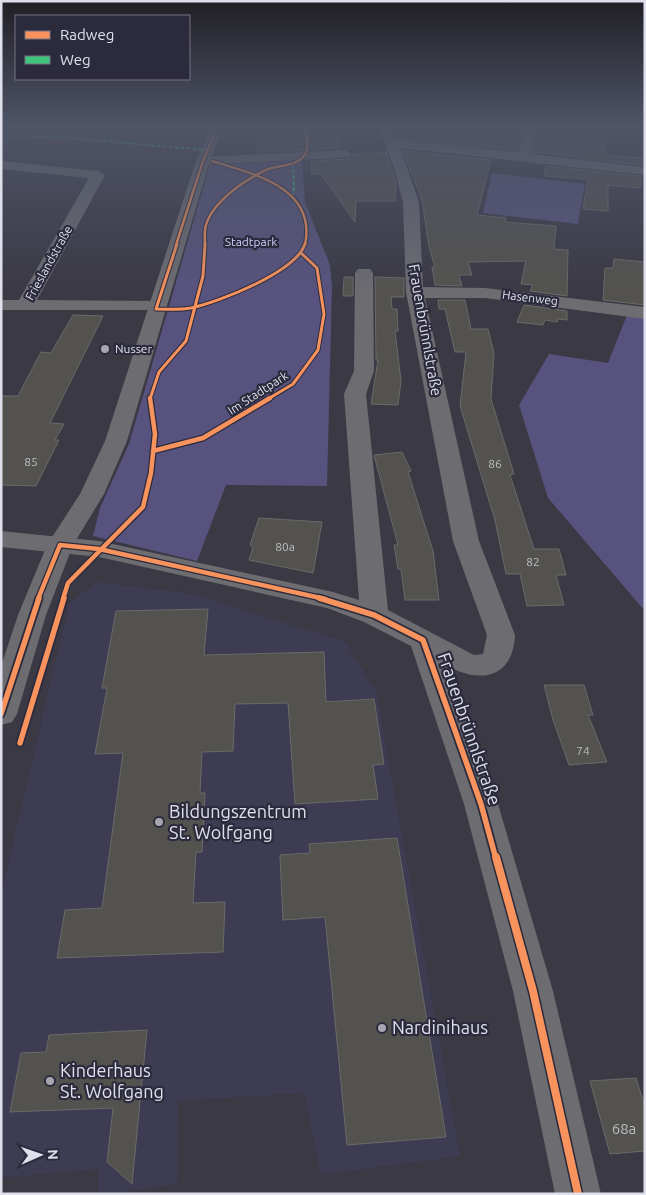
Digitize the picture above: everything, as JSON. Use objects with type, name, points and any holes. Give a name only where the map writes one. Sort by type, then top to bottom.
[{"type":"street","name":"Frieslandstraße","points":[[25,305],[95,181]]},
{"type":"street","points":[[1,714],[32,615],[60,545],[92,494],[116,441],[197,181]]},
{"type":"street","name":"Frauenbrünnlstraße","points":[[1,539],[99,550],[323,599],[374,615],[468,664],[482,666],[495,660],[500,648],[501,635],[466,541],[415,292],[411,240],[411,202],[403,181]]},
{"type":"street","points":[[364,273],[364,371],[355,394],[374,615]]},
{"type":"street","name":"Hasenweg","points":[[415,292],[484,293],[645,313]]},
{"type":"street","name":"Frieslandstraße","points":[[1,305],[157,306]]},
{"type":"street","name":"Frauenbrünnlstraße","points":[[424,640],[482,804],[533,991],[578,1194]]},
{"type":"shaded area","points":[[96,582],[194,594],[345,642],[376,691],[460,1156],[321,1175],[304,1093],[178,1101],[177,1184],[112,1194],[98,1194],[98,1169],[1,1178],[1,894],[69,604]]},
{"type":"green space","name":"Stadtpark","points":[[205,181],[303,181],[305,202],[330,265],[332,286],[327,486],[226,485],[197,561],[93,536],[100,508],[129,444]]},
{"type":"green space","points":[[490,181],[558,181],[585,184],[578,224],[483,213]]},
{"type":"green space","points":[[627,315],[645,317],[645,611],[548,498],[519,405],[549,354],[608,363]]},
{"type":"building","points":[[326,181],[396,181],[395,201],[356,201],[355,222]]},
{"type":"building","points":[[415,181],[486,181],[477,215],[506,218],[505,222],[556,226],[554,249],[568,250],[567,296],[530,291],[533,285],[521,284],[526,261],[468,262],[472,275],[459,275],[462,286],[435,285],[432,267],[435,267],[429,247],[422,200]]},
{"type":"building","points":[[588,181],[641,181],[640,188],[608,185],[608,211],[583,209]]},
{"type":"building","points":[[614,259],[645,262],[645,305],[603,300],[605,268],[613,268]]},
{"type":"building","points":[[344,277],[353,277],[353,296],[343,296]]},
{"type":"building","points":[[375,277],[404,278],[404,297],[391,297],[392,309],[397,309],[398,331],[395,331],[401,381],[398,405],[371,404],[378,360],[376,360]]},
{"type":"building","points":[[438,300],[465,300],[471,329],[488,329],[494,353],[491,399],[514,474],[510,475],[534,549],[559,549],[566,575],[556,575],[564,605],[527,606],[520,574],[506,574],[495,520],[460,406],[466,352],[455,352],[445,309],[439,309]]},
{"type":"building","points":[[524,305],[567,311],[567,320],[558,319],[557,322],[545,320],[543,325],[517,322]]},
{"type":"building","points":[[73,315],[103,316],[50,423],[64,424],[55,440],[59,440],[36,486],[1,485],[1,396],[18,396],[41,352],[51,353]]},
{"type":"building","points":[[402,452],[411,471],[408,472],[433,551],[439,600],[405,600],[401,569],[398,569],[394,545],[398,545],[374,455]]},
{"type":"building","points":[[259,518],[322,522],[313,573],[249,560],[253,548],[250,545]]},
{"type":"building","points":[[208,609],[204,655],[324,652],[326,702],[374,699],[384,764],[373,765],[378,799],[295,804],[288,703],[235,704],[233,751],[202,752],[200,793],[205,793],[202,852],[196,852],[193,903],[225,902],[223,952],[57,958],[65,910],[102,908],[123,753],[95,754],[107,688],[102,688],[116,611]]},
{"type":"building","points":[[544,685],[584,685],[593,715],[588,715],[607,762],[569,765],[553,720]]},
{"type":"building","name":"Nardinihaus","points":[[397,838],[446,1137],[347,1145],[325,917],[283,920],[280,855],[310,853],[309,844]]},
{"type":"building","points":[[147,1030],[132,1184],[107,1162],[113,1108],[10,1112],[21,1053],[46,1052],[49,1035]]},
{"type":"building","points":[[636,1078],[645,1107],[645,1151],[610,1154],[590,1081]]},
{"type":"marked path","points":[[292,197],[294,181]]},
{"type":"cycle path","points":[[197,181],[156,309],[194,307],[219,299],[268,277],[295,260],[305,245],[307,231],[304,215],[292,196],[270,181]]},
{"type":"cycle path","points":[[20,743],[68,583],[143,507],[151,473],[155,434],[150,399],[159,372],[186,341],[203,276],[206,225],[218,204],[248,181]]},
{"type":"cycle path","name":"Im Stadtpark","points":[[153,451],[203,438],[293,384],[318,350],[324,314],[317,268],[301,253]]},
{"type":"cycle path","points":[[1,714],[32,615],[60,545],[99,549],[333,601],[374,615],[423,640],[481,804],[533,991],[578,1194]]},
{"type":"place","name":"Nusser","points":[[105,349]]},
{"type":"place","name":"Bildungszentrum St. Wolfgang","points":[[159,822]]},
{"type":"place","name":"Nardinihaus","points":[[382,1028]]},
{"type":"place","name":"Kinderhaus St. Wolfgang","points":[[50,1081]]}]
